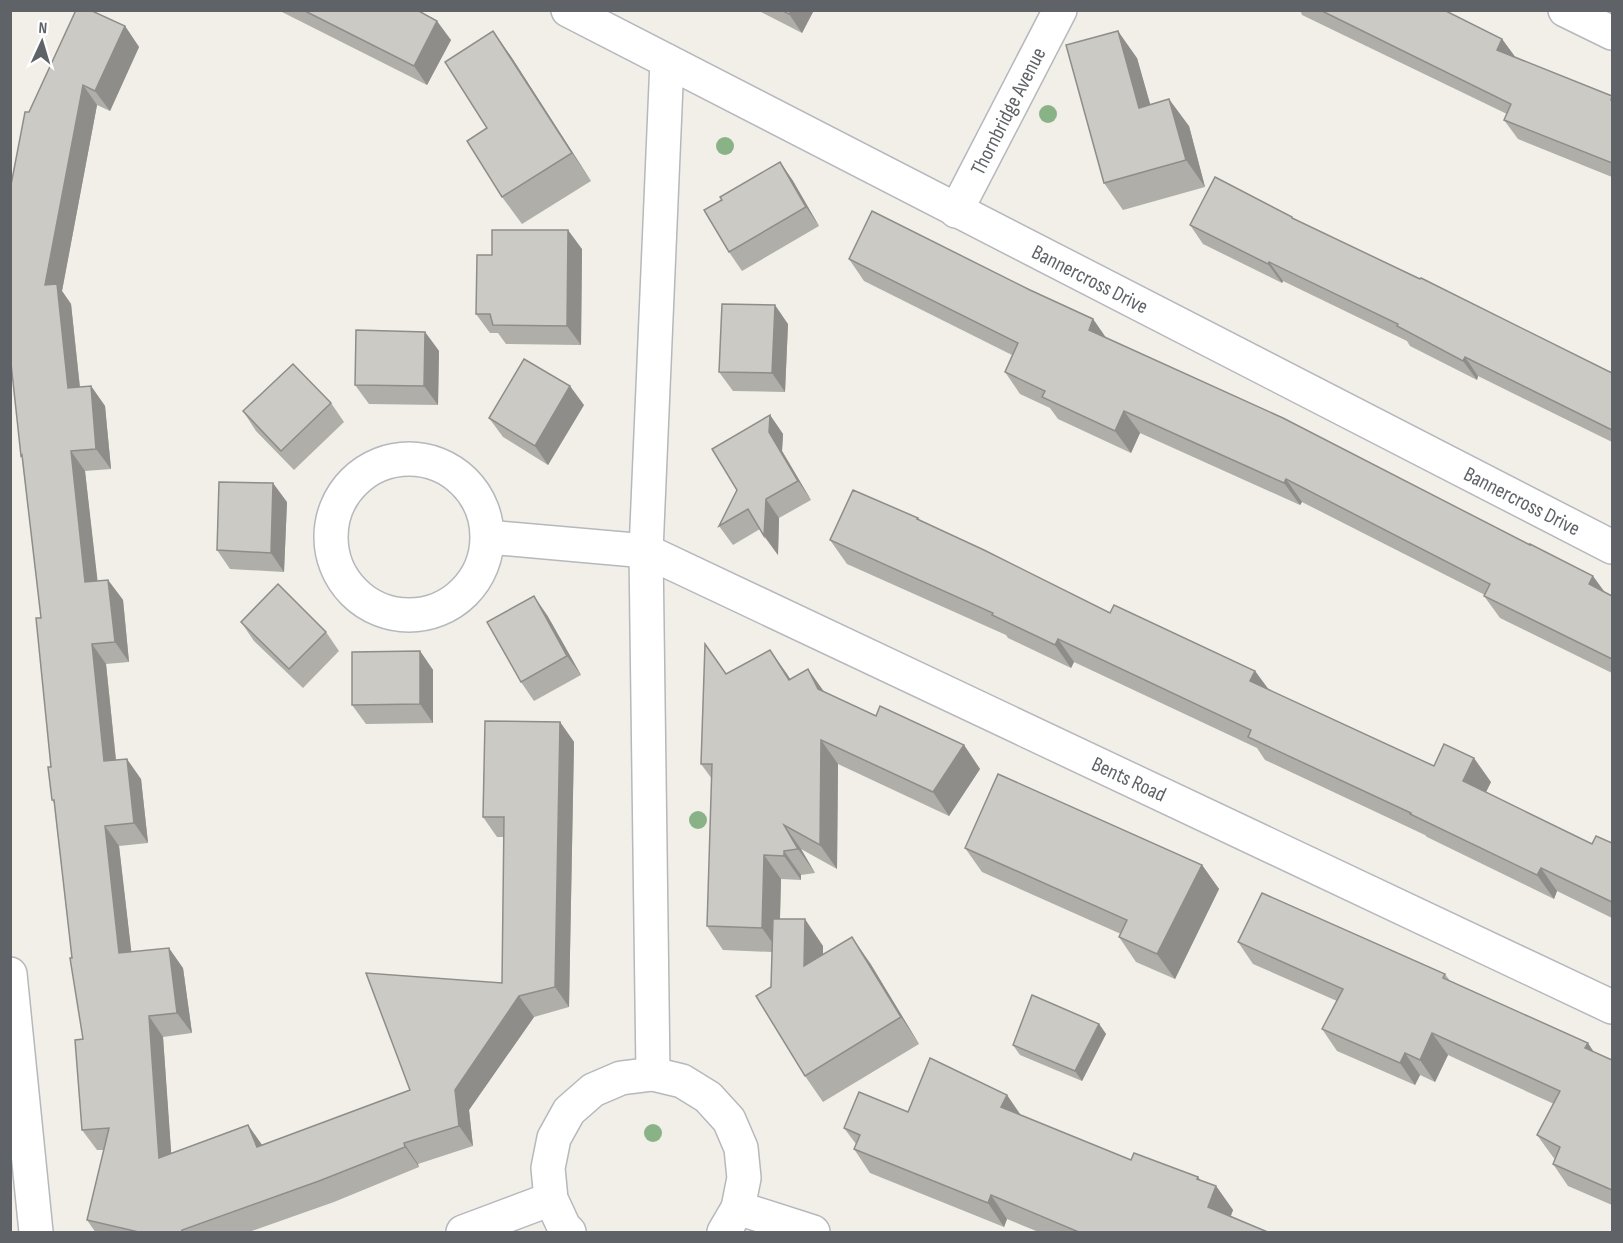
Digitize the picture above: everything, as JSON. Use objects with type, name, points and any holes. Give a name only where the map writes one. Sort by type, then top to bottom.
[{"type":"street","name":"Bannercross Drive","points":[[568,10],[1612,548]]},
{"type":"street","name":"Thornbridge Avenue","points":[[956,211],[1060,10]]},
{"type":"street","points":[[1565,10],[1612,33]]},
{"type":"street","points":[[653,1074],[646,551],[667,61]]},
{"type":"street","points":[[401,460],[427,461],[451,471],[471,489],[483,511],[488,537],[484,562],[472,585],[453,602],[430,613],[405,615],[380,610],[358,596],[342,577],[333,554],[332,528],[339,503],[354,482],[376,467],[401,460]]},
{"type":"street","points":[[488,537],[646,551]]},
{"type":"street","name":"Bents Road","points":[[646,551],[1612,1007]]},
{"type":"street","points":[[10,974],[36,1233]]},
{"type":"street","points":[[569,1233],[551,1199],[548,1168],[554,1138],[569,1111],[593,1090],[621,1078],[653,1074],[682,1082],[708,1097],[729,1120],[741,1148],[744,1178],[731,1220],[813,1233]]},
{"type":"street","points":[[463,1233],[551,1199]]},
{"type":"building","points":[[76,10],[90,10],[125,26],[95,91],[83,85],[45,285],[57,284],[68,388],[91,386],[96,449],[71,451],[85,582],[108,580],[115,642],[92,644],[104,761],[127,759],[134,823],[105,826],[119,953],[169,948],[177,1013],[149,1016],[159,1158],[248,1125],[257,1147],[410,1090],[366,973],[502,983],[504,817],[483,817],[485,721],[560,722],[555,987],[519,996],[455,1090],[459,1126],[404,1143],[405,1147],[319,1181],[182,1230],[181,1233],[143,1233],[87,1220],[109,1128],[82,1130],[75,1040],[83,1039],[70,958],[72,958],[54,800],[52,800],[48,767],[51,767],[36,618],[41,618],[10,354],[10,190],[25,112],[29,112]]},
{"type":"building","points":[[303,10],[417,10],[437,21],[414,66]]},
{"type":"building","points":[[1320,10],[1444,10],[1502,39],[1497,50],[1612,96],[1612,163],[1504,120],[1511,104]]},
{"type":"building","points":[[493,31],[572,153],[502,197],[467,141],[487,128],[445,62]]},
{"type":"building","points":[[1118,31],[1139,108],[1169,99],[1186,160],[1104,183],[1066,45]]},
{"type":"building","points":[[780,162],[806,207],[729,252],[704,210],[722,200],[720,197]]},
{"type":"building","points":[[1215,177],[1292,218],[1421,278],[1612,373],[1612,430],[1465,357],[1463,361],[1397,326],[1398,324],[1190,225]]},
{"type":"building","points":[[872,211],[1093,319],[1089,330],[1283,418],[1593,576],[1589,584],[1612,596],[1612,659],[1484,596],[1490,584],[1286,479],[1284,483],[1124,411],[1115,431],[1042,397],[1045,391],[1005,372],[1018,343],[849,259]]},
{"type":"building","points":[[492,230],[568,230],[567,326],[493,325],[490,314],[476,314],[477,255],[492,255]]},
{"type":"building","points":[[722,304],[775,305],[772,373],[719,372]]},
{"type":"building","points":[[356,330],[425,332],[424,386],[355,385]]},
{"type":"building","points":[[524,359],[570,386],[535,446],[489,418]]},
{"type":"building","points":[[293,364],[331,403],[281,451],[243,411]]},
{"type":"building","points":[[770,415],[769,432],[798,481],[766,499],[764,536],[748,509],[719,526],[737,490],[712,449]]},
{"type":"building","points":[[219,482],[273,483],[271,553],[217,550]]},
{"type":"building","points":[[853,490],[918,518],[1110,613],[1114,605],[1255,671],[1250,681],[1434,766],[1444,744],[1474,758],[1463,781],[1592,844],[1596,836],[1612,843],[1612,902],[1541,868],[1537,875],[1248,737],[1251,730],[1058,639],[1055,645],[992,615],[993,613],[830,540]]},
{"type":"building","points":[[278,584],[326,632],[289,669],[241,622]]},
{"type":"building","points":[[534,596],[567,656],[521,682],[487,622]]},
{"type":"building","points":[[705,644],[726,674],[770,650],[789,680],[808,669],[818,689],[876,716],[880,706],[964,745],[933,792],[821,740],[820,845],[784,825],[798,849],[784,851],[784,856],[764,855],[762,928],[707,926],[712,764],[701,764]]},
{"type":"building","points":[[420,651],[420,704],[352,705],[352,652]]},
{"type":"building","points":[[998,774],[1202,865],[1157,954],[1119,937],[1127,920],[965,848]]},
{"type":"building","points":[[1262,893],[1445,974],[1443,978],[1588,1043],[1585,1048],[1612,1060],[1612,1190],[1553,1164],[1560,1147],[1537,1135],[1560,1091],[1432,1033],[1420,1060],[1405,1053],[1400,1063],[1322,1029],[1343,989],[1238,942]]},
{"type":"building","points":[[773,919],[805,919],[804,966],[852,937],[901,1017],[805,1076],[756,996],[771,987]]},
{"type":"building","points":[[1032,995],[1099,1024],[1075,1071],[1013,1045]]},
{"type":"building","points":[[930,1058],[1007,1095],[1001,1107],[1131,1160],[1134,1153],[1216,1186],[1208,1207],[1270,1233],[1081,1233],[991,1195],[988,1203],[854,1149],[860,1135],[844,1128],[859,1092],[908,1112]]}]
